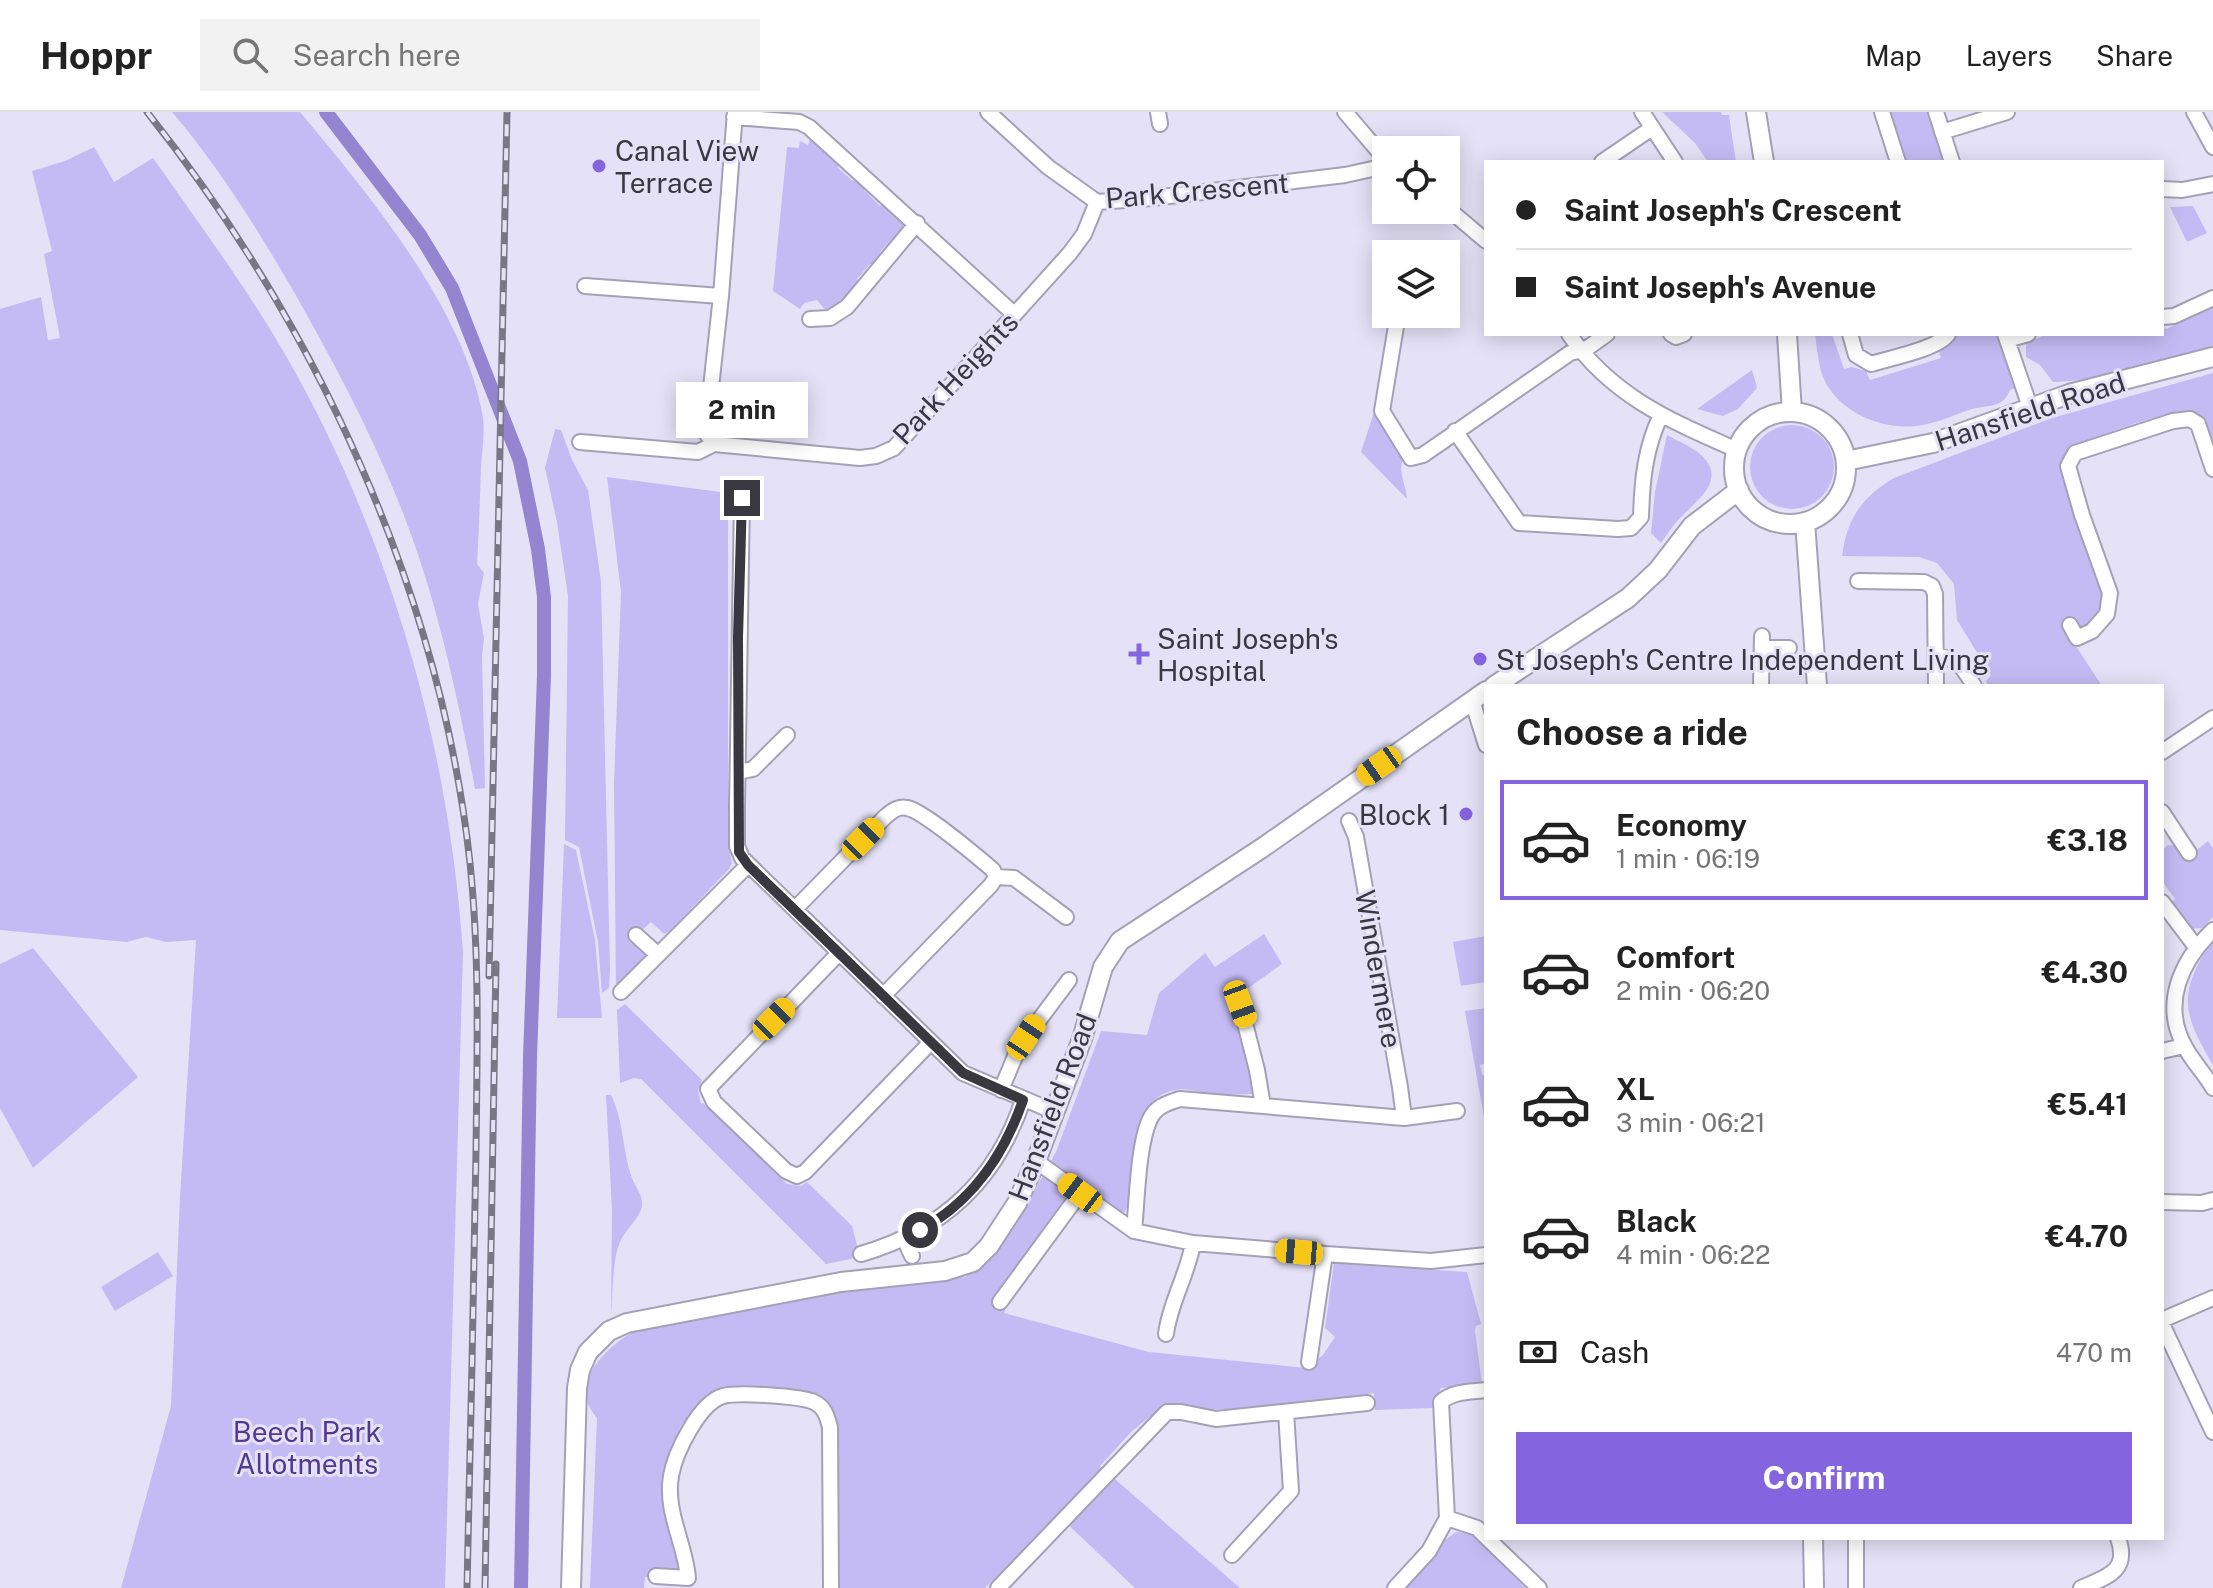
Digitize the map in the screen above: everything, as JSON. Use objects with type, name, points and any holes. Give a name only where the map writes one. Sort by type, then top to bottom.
[{"type":"street","name":"Park Crescent","points":[[988,112],[1068,184],[1097,202],[1345,175],[1372,169]]},
{"type":"street","points":[[1345,112],[1372,144]]},
{"type":"street","points":[[1642,112],[1674,160]]},
{"type":"street","points":[[1756,112],[1764,160]]},
{"type":"street","points":[[1882,112],[1897,160]]},
{"type":"street","points":[[1936,112],[1951,160]]},
{"type":"street","points":[[1942,132],[2007,112]]},
{"type":"street","points":[[2194,112],[2213,147]]},
{"type":"street","points":[[714,444],[706,433],[721,296],[734,114],[799,122],[809,127],[1014,314]]},
{"type":"street","points":[[1605,160],[1652,128]]},
{"type":"street","points":[[2164,189],[2182,190],[2213,184]]},
{"type":"street","name":"Park Heights","points":[[580,442],[698,452],[714,444],[860,458],[876,456],[894,448],[1084,234],[1097,202]]},
{"type":"street","points":[[1460,219],[1484,239]]},
{"type":"street","points":[[810,319],[830,318],[847,307],[917,223]]},
{"type":"street","points":[[585,286],[721,296]]},
{"type":"street","points":[[2164,315],[2174,316],[2213,298]]},
{"type":"street","points":[[1396,328],[1382,411],[1411,458],[1423,455],[1570,353],[1586,349],[1604,336]]},
{"type":"street","points":[[1570,336],[1590,364],[1628,396],[1737,450]]},
{"type":"street","points":[[1787,336],[1792,412]]},
{"type":"street","points":[[1851,336],[1856,355],[1871,364],[1933,345],[1947,336]]},
{"type":"street","points":[[2006,337],[2030,407]]},
{"type":"street","name":"Hansfield Road","points":[[1846,461],[1933,443],[2030,407],[2108,383],[2213,357]]},
{"type":"street","points":[[1804,413],[1825,424],[1836,435],[1846,461],[1845,479],[1839,496],[1823,513],[1805,522],[1792,524],[1769,520],[1748,504],[1739,490],[1734,470],[1737,450],[1745,435],[1761,420],[1774,414],[1804,413]]},
{"type":"street","points":[[1455,431],[1519,523],[1631,528],[1641,517],[1642,479],[1648,447],[1661,415]]},
{"type":"street","points":[[2070,625],[2077,638],[2092,631],[2107,614],[2110,593],[2068,466],[2075,453],[2173,421],[2190,419],[2198,424],[2213,469]]},
{"type":"street","points":[[1497,684],[1628,598],[1658,570],[1692,526],[1739,490]]},
{"type":"street","points":[[742,498],[737,846],[742,858],[963,1073],[1055,1112]]},
{"type":"street","points":[[1805,522],[1817,684]]},
{"type":"street","points":[[1858,581],[1924,582],[1932,586],[1935,594],[1936,684]]},
{"type":"street","points":[[1761,684],[1762,642],[1789,648]]},
{"type":"street","points":[[1936,656],[1959,662],[1973,684]]},
{"type":"street","points":[[1479,696],[1484,731]]},
{"type":"street","name":"Hansfield Road","points":[[571,1588],[577,1388],[580,1370],[598,1340],[627,1323],[717,1304],[841,1282],[945,1271],[973,1262],[989,1246],[1017,1203],[1082,1039],[1103,967],[1120,941],[1262,848],[1479,696]]},
{"type":"street","points":[[2164,751],[2213,718]]},
{"type":"street","points":[[738,772],[753,769],[787,735]]},
{"type":"street","points":[[795,909],[894,809],[909,808],[932,823],[993,870],[996,877]]},
{"type":"street","points":[[2164,815],[2189,853]]},
{"type":"street","name":"Windermere","points":[[1349,821],[1356,837],[1404,1118]]},
{"type":"street","points":[[621,992],[748,865]]},
{"type":"street","points":[[996,877],[1014,878],[1066,917]]},
{"type":"street","points":[[883,996],[996,877]]},
{"type":"street","points":[[2164,905],[2196,947]]},
{"type":"street","points":[[2213,930],[2196,947],[2183,968],[2176,990],[2175,1017],[2184,1046],[2213,1088]]},
{"type":"street","points":[[636,935],[657,954]]},
{"type":"street","points":[[839,953],[708,1089],[714,1102],[786,1171],[797,1176],[805,1172],[931,1042]]},
{"type":"street","points":[[1001,1090],[1019,1047],[1062,996],[1069,980]]},
{"type":"street","points":[[1240,1004],[1255,1057],[1263,1106]]},
{"type":"street","points":[[2164,1051],[2184,1046]]},
{"type":"street","points":[[1134,1231],[1150,1118],[1161,1105],[1180,1099],[1404,1118],[1457,1111]]},
{"type":"street","points":[[861,1254],[904,1239],[958,1205],[986,1175],[1008,1139],[1023,1100]]},
{"type":"street","points":[[1036,1161],[1134,1231],[1193,1243],[1325,1254],[1431,1261],[1484,1255]]},
{"type":"street","points":[[1000,1302],[1080,1193]]},
{"type":"street","points":[[2164,1202],[2202,1203],[2213,1200]]},
{"type":"street","points":[[904,1239],[912,1256]]},
{"type":"street","points":[[1166,1334],[1193,1243]]},
{"type":"street","points":[[1309,1362],[1325,1254]]},
{"type":"street","points":[[2164,1321],[2213,1298]]},
{"type":"street","points":[[2164,1326],[2213,1432]]},
{"type":"street","points":[[1395,1588],[1429,1551],[1447,1518],[1441,1402],[1448,1396],[1484,1390]]},
{"type":"street","points":[[656,1576],[688,1578],[672,1514],[671,1497],[671,1476],[687,1434],[705,1410],[721,1396],[772,1395],[814,1402],[825,1410],[830,1427],[831,1588]]},
{"type":"street","points":[[998,1588],[1167,1412],[1216,1419],[1367,1403]]},
{"type":"street","points":[[1232,1555],[1291,1491],[1286,1412]]},
{"type":"street","points":[[1447,1518],[1477,1528],[1484,1534]]},
{"type":"street","points":[[1490,1540],[1539,1588]]},
{"type":"street","points":[[1813,1540],[1814,1588]]},
{"type":"street","points":[[1856,1540],[1856,1588]]},
{"type":"street","points":[[2081,1588],[2112,1574],[2120,1564],[2122,1550],[2119,1540]]},
{"type":"green space","points":[[172,112],[300,112],[411,255],[457,336],[473,377],[484,424],[477,564],[484,573],[478,604],[484,638],[485,788],[475,789],[435,608],[412,537],[376,449],[323,344],[266,245],[222,177]]},
{"type":"green space","points":[[1662,112],[1721,112],[1722,115],[1729,115],[1736,160],[1707,160],[1695,143]]},
{"type":"green space","points":[[1891,112],[1930,112],[1944,160],[1905,160]]},
{"type":"green space","points":[[811,136],[839,161],[838,168],[853,181],[859,179],[865,185],[864,190],[880,206],[885,204],[906,225],[906,230],[900,237],[894,237],[880,252],[882,258],[876,264],[870,264],[857,279],[858,284],[832,312],[827,312],[817,300],[804,303],[800,309],[773,291],[787,147],[799,148],[800,141],[808,145]]},
{"type":"green space","name":"Beech Park Allotments","points":[[94,147],[114,182],[153,158],[262,316],[294,370],[329,438],[387,579],[429,726],[445,801],[463,952],[445,1588],[121,1588],[171,1406],[196,940],[166,942],[146,937],[127,942],[0,930],[0,309],[41,297],[48,340],[60,338],[44,254],[52,251],[32,171],[65,161]]},
{"type":"green space","points":[[2193,206],[2207,233],[2187,242],[2170,207]]},
{"type":"green space","points":[[2213,304],[2213,346],[2154,364],[2093,378],[2053,382],[2040,365],[2026,357],[2026,343],[2043,336],[2164,336],[2164,328]]},
{"type":"green space","points":[[1815,336],[1833,336],[1844,369],[1852,367],[1866,371],[1870,380],[1941,358],[1938,348],[1955,336],[2000,336],[2015,388],[1998,404],[1929,424],[1888,425],[1861,416],[1838,400],[1823,377]]},
{"type":"green space","points":[[1752,370],[1757,388],[1738,409],[1723,416],[1697,409]]},
{"type":"green space","points":[[2213,373],[2213,441],[2204,420],[2173,413],[2120,429],[2069,451],[2087,546],[2104,602],[2097,619],[2086,626],[2078,627],[2072,619],[2063,626],[2101,684],[1987,684],[1991,675],[1957,620],[1954,584],[1937,563],[1919,557],[1842,556],[1844,543],[1858,510],[1873,493],[1894,478],[2052,418]]},
{"type":"green space","points":[[1378,400],[1406,455],[1401,470],[1407,499],[1361,452]]},
{"type":"green space","points":[[1792,425],[1815,432],[1827,444],[1834,467],[1827,490],[1815,502],[1792,509],[1769,502],[1757,490],[1750,467],[1757,444],[1769,432]]},
{"type":"green space","points":[[555,429],[561,430],[588,490],[601,582],[610,970],[609,988],[602,993],[598,942],[579,847],[565,840],[568,596],[545,468]]},
{"type":"green space","points":[[1667,435],[1701,455],[1712,476],[1700,499],[1678,520],[1661,543],[1651,533],[1655,492]]},
{"type":"green space","points":[[607,477],[728,493],[728,844],[732,863],[670,931],[664,934],[651,922],[634,938],[646,954],[645,962],[616,991],[614,783],[621,592]]},
{"type":"green space","points":[[2208,841],[2213,848],[2213,917],[2202,928],[2189,929],[2171,902],[2175,899],[2164,884],[2164,848],[2168,845],[2176,846],[2186,858]]},
{"type":"green space","points":[[564,844],[576,850],[595,940],[602,1018],[557,1018]]},
{"type":"green space","points":[[1264,934],[1282,964],[1233,999],[1248,1046],[1252,1094],[1182,1089],[1160,1095],[1141,1119],[1133,1153],[1129,1203],[1124,1213],[1116,1213],[1077,1178],[1025,1264],[1004,1313],[1149,1352],[1306,1368],[1323,1355],[1335,1337],[1325,1328],[1334,1263],[1467,1272],[1481,1324],[1476,1326],[1475,1331],[1482,1384],[1441,1388],[1433,1408],[1375,1410],[1374,1393],[1280,1407],[1207,1410],[1172,1404],[1160,1408],[1131,1432],[1100,1466],[1240,1588],[1135,1588],[1059,1516],[985,1588],[839,1588],[835,1548],[836,1432],[831,1408],[817,1397],[705,1402],[680,1427],[666,1488],[668,1527],[679,1554],[677,1574],[661,1578],[645,1577],[644,1588],[590,1588],[597,1418],[588,1404],[586,1390],[589,1376],[607,1351],[646,1325],[804,1297],[965,1277],[993,1257],[1014,1227],[1056,1152],[1101,1031],[1147,1035],[1159,993],[1205,953],[1215,967]]},
{"type":"green space","points":[[1484,936],[1484,982],[1461,986],[1453,942]]},
{"type":"green space","points":[[2213,939],[2213,1065],[2195,1030],[2188,1002],[2194,974]]},
{"type":"green space","points":[[33,948],[138,1077],[33,1168],[0,1108],[0,964]]},
{"type":"green space","points":[[625,1004],[702,1080],[698,1090],[701,1104],[787,1184],[801,1186],[807,1182],[852,1226],[860,1257],[826,1264],[641,1079],[620,1083],[617,1010]]},
{"type":"green space","points":[[1484,1008],[1484,1064],[1480,1065],[1484,1075],[1484,1117],[1465,1011]]},
{"type":"green space","points":[[606,1095],[611,1095],[615,1105],[632,1178],[642,1202],[638,1215],[617,1249],[611,1315],[612,1211]]},
{"type":"green space","points":[[158,1252],[173,1276],[115,1311],[101,1287]]},
{"type":"green space","points":[[1456,1532],[1473,1534],[1525,1588],[1405,1588],[1437,1554],[1445,1540]]},
{"type":"waterway","points":[[326,112],[420,235],[452,288],[520,461],[538,549],[544,597],[544,676],[530,1057],[521,1588]]},
{"type":"railway","points":[[147,112],[208,194],[264,280],[315,371],[361,465],[399,562],[431,661],[455,762],[470,863],[477,1007],[467,1588]]},
{"type":"railway","points":[[489,976],[507,112]]},
{"type":"railway","points":[[485,1588],[496,964]]},
{"type":"place","name":"Canal View Terrace","points":[[599,166]]},
{"type":"place","name":"Saint Joseph's Hospital","points":[[1139,654]]},
{"type":"place","name":"St Joseph's Centre Independent Living","points":[[1480,659]]},
{"type":"place","name":"Block 1","points":[[1466,814]]},
{"type":"route","points":[[742,498],[738,637],[739,852],[748,865],[963,1073],[1023,1100],[1008,1139],[986,1175],[958,1205],[920,1230]]}]
